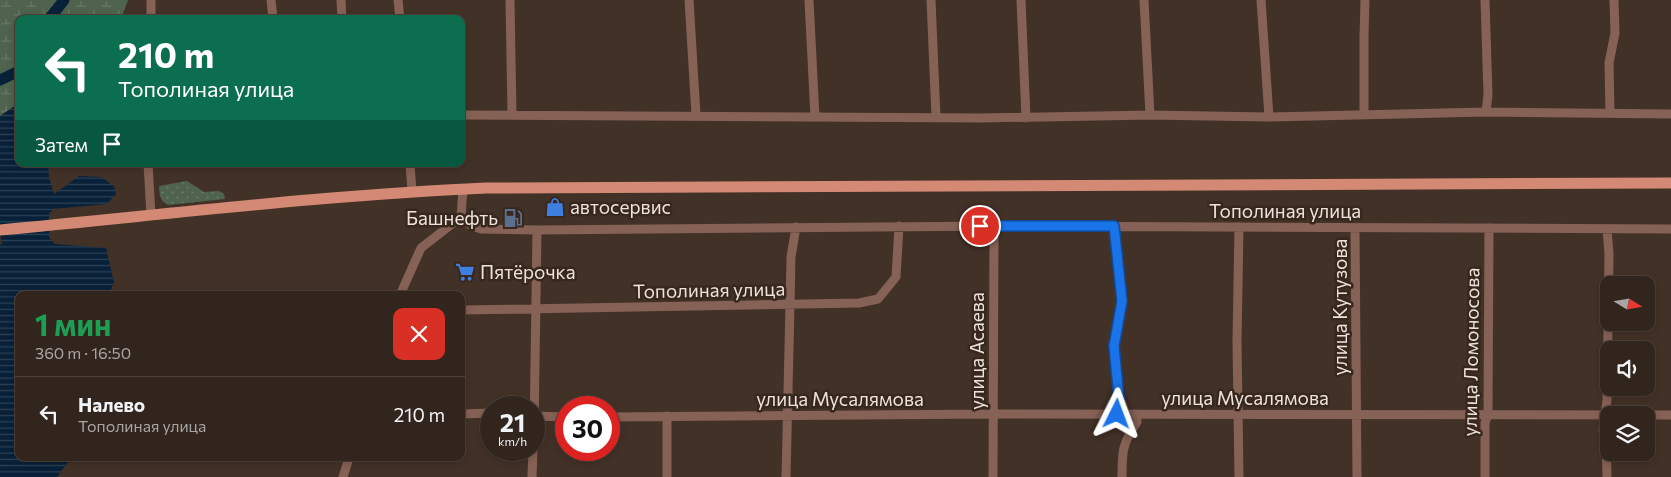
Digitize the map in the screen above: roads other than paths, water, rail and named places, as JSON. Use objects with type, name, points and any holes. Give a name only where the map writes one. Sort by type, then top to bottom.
[{"type":"main road","points":[[0,230],[151,214],[412,191],[462,189],[1312,183],[1671,183]]},
{"type":"street","points":[[151,0],[151,15]]},
{"type":"street","points":[[271,0],[272,15]]},
{"type":"street","points":[[340,0],[342,15]]},
{"type":"street","points":[[398,0],[400,15]]},
{"type":"street","points":[[510,0],[512,114]]},
{"type":"street","points":[[689,0],[696,115]]},
{"type":"street","points":[[809,0],[816,117]]},
{"type":"street","points":[[931,0],[936,117]]},
{"type":"street","points":[[1021,0],[1026,118]]},
{"type":"street","points":[[1144,0],[1150,116]]},
{"type":"street","points":[[1260,0],[1268,117]]},
{"type":"street","points":[[1364,115],[1365,0]]},
{"type":"street","points":[[1485,0],[1488,95],[1486,112]]},
{"type":"street","points":[[1610,114],[1609,63],[1615,33],[1614,0]]},
{"type":"street","points":[[465,115],[1026,118],[1268,117],[1486,112],[1671,114]]},
{"type":"street","points":[[148,167],[151,214]]},
{"type":"street","points":[[410,167],[412,191]]},
{"type":"street","points":[[402,291],[421,248],[461,217],[462,189]]},
{"type":"street","name":"Тополиная улица","points":[[461,217],[470,225],[480,229],[537,230],[899,226],[1671,229]]},
{"type":"street","name":"Тополиная улица","points":[[465,310],[790,305],[853,303],[878,299],[896,276],[899,226]]},
{"type":"street","name":"улица Асаева","points":[[993,477],[994,226]]},
{"type":"street","points":[[1114,226],[1122,301],[1114,346],[1118,391],[1117,414]]},
{"type":"street","points":[[786,477],[791,256],[796,227]]},
{"type":"street","points":[[1239,227],[1237,341],[1239,477]]},
{"type":"street","name":"улица Кутузова","points":[[1355,228],[1357,477]]},
{"type":"street","name":"улица Ломоносова","points":[[1485,477],[1485,423],[1488,414],[1489,228]]},
{"type":"street","points":[[1606,406],[1609,254],[1607,229]]},
{"type":"street","points":[[534,396],[537,230]]},
{"type":"street","points":[[465,414],[480,413]]},
{"type":"street","name":"улица Мусалямова","points":[[620,417],[993,414],[1600,414]]},
{"type":"street","points":[[1122,477],[1122,450],[1128,435],[1137,422],[1136,414]]},
{"type":"street","name":"улица Мусалямова","points":[[1655,414],[1671,414]]},
{"type":"street","points":[[667,416],[667,477]]},
{"type":"street","points":[[343,477],[348,461]]},
{"type":"street","points":[[532,477],[533,461]]},
{"type":"street","points":[[1607,461],[1607,477]]},
{"type":"water","points":[[15,106],[15,167],[48,167],[54,194],[79,176],[101,177],[114,186],[116,194],[107,204],[53,209],[49,214],[49,237],[55,244],[106,248],[114,282],[111,291],[15,291],[15,461],[69,461],[57,477],[0,477],[0,245],[2,243],[0,234],[0,116]]},
{"type":"waterway","points":[[52,15],[64,0]]},
{"type":"waterway","points":[[0,80],[15,73]]},
{"type":"place","name":"автосервис","points":[[555,207]]},
{"type":"place","name":"Башнефть","points":[[513,218]]},
{"type":"place","name":"Пятёрочка","points":[[465,272]]}]
